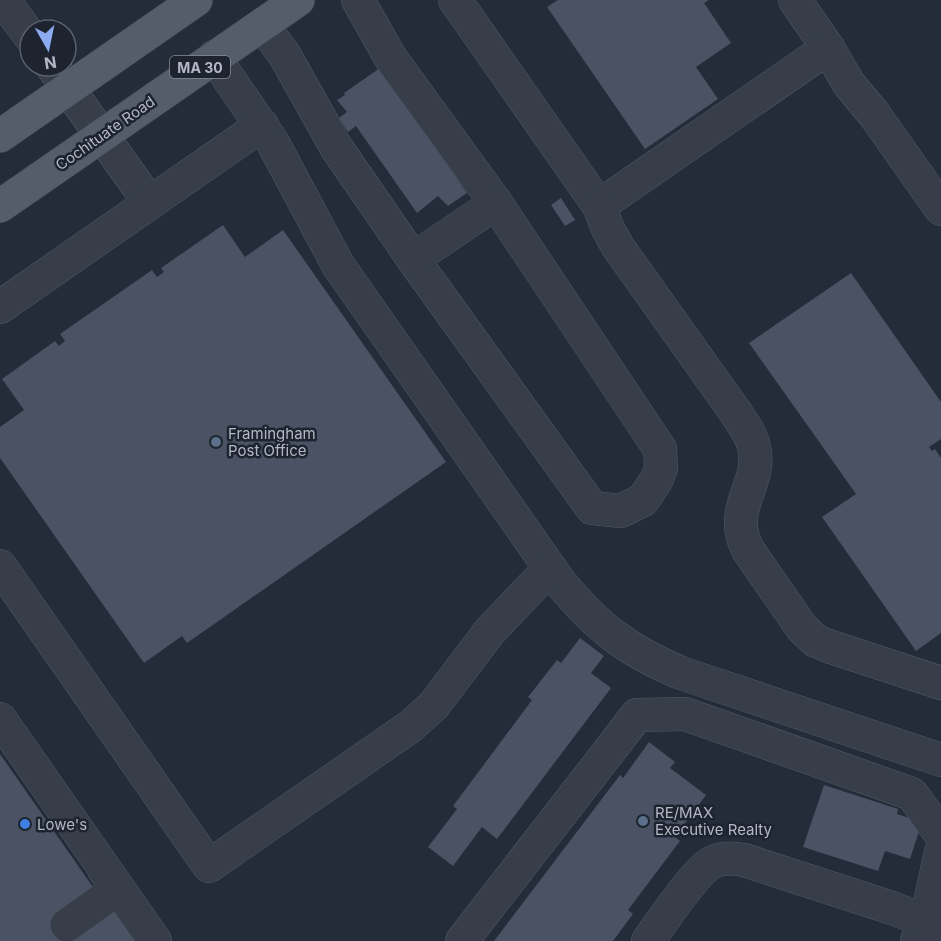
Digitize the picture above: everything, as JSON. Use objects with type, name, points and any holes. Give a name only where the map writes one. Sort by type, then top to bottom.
[{"type":"main road","points":[[78,67],[196,0]]},
{"type":"main road","name":"Cochituate Road","points":[[0,206],[298,0]]},
{"type":"main road","points":[[0,136],[59,78]]},
{"type":"street","points":[[3,0],[18,20]]},
{"type":"street","points":[[262,25],[284,54],[336,147],[412,259],[592,508],[621,511],[643,500],[657,480],[661,468],[660,449],[496,202],[390,57],[358,0]]},
{"type":"street","points":[[455,0],[599,206],[618,247],[734,410],[751,438],[755,466],[740,516],[741,537],[802,628],[816,641],[831,647],[941,682]]},
{"type":"street","points":[[795,0],[828,48],[849,84],[874,114],[941,209]]},
{"type":"street","points":[[599,206],[828,48]]},
{"type":"street","points":[[214,57],[262,125],[338,264],[550,568],[597,624],[612,637],[645,657],[681,673],[941,760]]},
{"type":"street","points":[[61,78],[150,203]]},
{"type":"street","points":[[0,307],[262,125]]},
{"type":"street","points":[[412,259],[496,202]]},
{"type":"street","points":[[0,566],[209,866],[411,726],[434,705],[490,631],[550,568]]},
{"type":"street","points":[[462,941],[637,715],[685,714],[912,794],[941,835]]},
{"type":"street","points":[[0,720],[118,889],[67,925]]},
{"type":"street","points":[[0,720],[155,941]]},
{"type":"street","points":[[648,941],[703,869],[718,859],[727,858],[754,863],[892,908],[928,930],[941,852]]},
{"type":"building","points":[[558,0],[709,0],[704,3],[731,43],[696,67],[718,99],[645,149],[547,7]]},
{"type":"building","points":[[380,68],[467,193],[448,206],[438,196],[417,213],[356,126],[348,132],[339,118],[347,112],[337,100]]},
{"type":"building","points":[[561,198],[575,220],[565,226],[551,205]]},
{"type":"building","name":"Framingham Post Office","points":[[223,225],[245,257],[283,230],[446,462],[187,643],[182,636],[144,663],[0,458],[0,427],[24,410],[2,379],[55,341],[59,346],[65,341],[60,334],[152,270],[157,277],[164,272],[161,268]]},
{"type":"building","points":[[851,273],[941,402],[941,439],[929,447],[932,451],[935,449],[941,458],[941,633],[916,651],[822,517],[856,494],[749,343]]},
{"type":"building","points":[[580,638],[604,656],[591,673],[611,688],[497,839],[482,827],[453,866],[428,847],[457,809],[453,806],[532,700],[528,697],[557,660],[561,663]]},
{"type":"building","points":[[649,742],[675,762],[670,768],[706,795],[675,837],[680,841],[628,910],[633,914],[613,941],[494,941],[620,775],[623,778]]},
{"type":"building","name":"Lowe's","points":[[0,754],[102,900],[110,895],[142,941],[0,941]]},
{"type":"building","points":[[824,785],[898,809],[897,814],[922,822],[910,859],[885,851],[878,871],[803,847]]},
{"type":"place","name":"Framingham Post Office","points":[[216,442]]},
{"type":"place","name":"RE/MAX Executive Realty","points":[[643,821]]},
{"type":"place","name":"Lowe's","points":[[25,824]]}]
